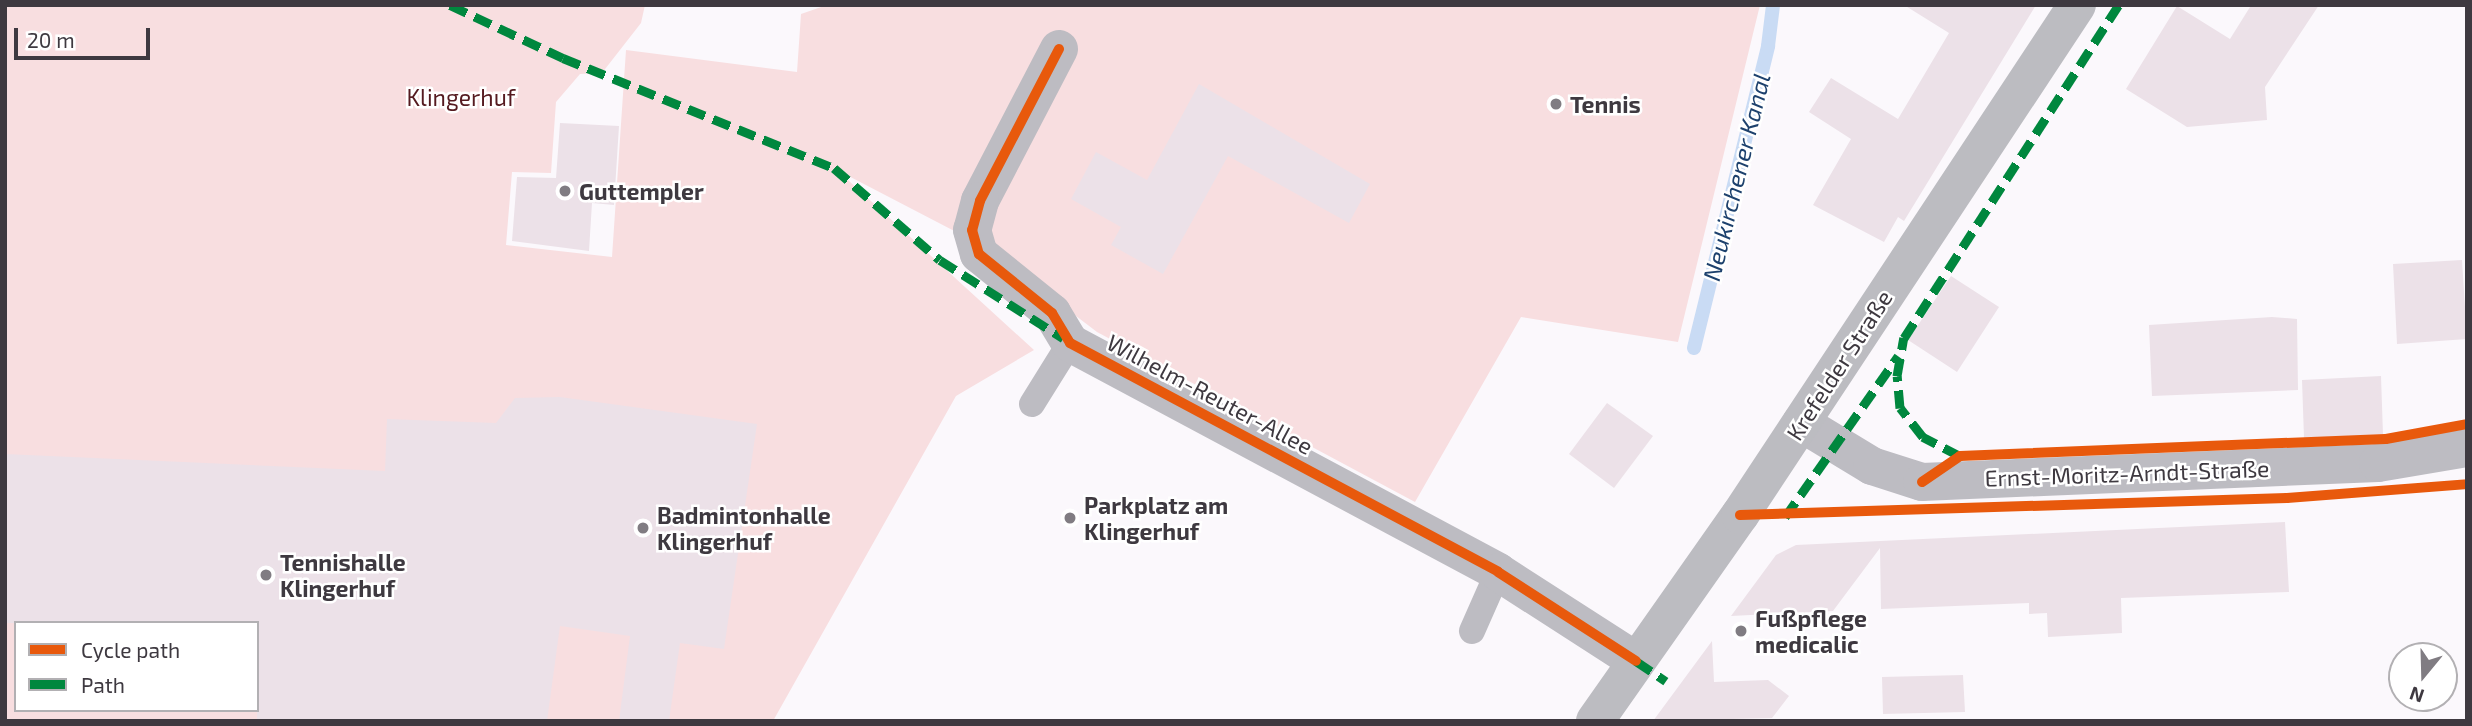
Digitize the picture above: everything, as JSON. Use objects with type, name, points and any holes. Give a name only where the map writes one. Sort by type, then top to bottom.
[{"type":"main road","name":"Krefelder Straße","points":[[1595,721],[1801,423],[2077,5]]},
{"type":"street","name":"Wilhelm-Reuter-Allee","points":[[1059,49],[979,201],[972,230],[979,254],[1052,313],[1070,343],[1498,572],[1636,661]]},
{"type":"street","name":"Ernst-Moritz-Arndt-Straße","points":[[1801,423],[1872,466],[1922,482],[2378,463],[2467,448]]},
{"type":"lane","points":[[1032,404],[1070,343]]},
{"type":"lane","points":[[1472,631],[1498,572]]},
{"type":"green space","name":"Klingerhuf","points":[[5,5],[645,5],[641,23],[602,73],[580,74],[556,102],[551,173],[512,172],[506,245],[612,257],[626,50],[797,72],[801,14],[827,5],[1760,5],[1678,342],[1521,317],[1415,502],[1097,332],[987,248],[837,170],[1034,350],[956,396],[773,721],[5,721]]},
{"type":"building","points":[[1904,5],[2036,5],[1904,221],[1898,217],[1884,242],[1813,205],[1851,139],[1809,112],[1831,78],[1898,119],[1949,33]]},
{"type":"building","points":[[2319,5],[2265,87],[2267,120],[2187,127],[2126,89],[2177,6],[2230,39],[2250,7]]},
{"type":"building","points":[[1199,84],[1370,184],[1349,223],[1228,156],[1163,274],[1111,245],[1121,227],[1071,199],[1096,152],[1147,180]]},
{"type":"building","name":"Guttempler","points":[[560,123],[619,126],[614,205],[592,203],[589,251],[512,241],[517,177],[556,178]]},
{"type":"building","points":[[2462,260],[2467,339],[2397,344],[2393,264]]},
{"type":"building","points":[[1951,276],[1999,307],[1957,372],[1908,340]]},
{"type":"building","points":[[2272,317],[2297,319],[2298,390],[2152,396],[2149,325]]},
{"type":"building","points":[[2381,376],[2383,435],[2304,438],[2302,380]]},
{"type":"building","points":[[560,397],[757,424],[724,649],[680,643],[669,721],[619,721],[630,636],[560,626],[547,721],[257,721],[259,621],[5,623],[5,454],[385,471],[387,419],[496,423],[515,398]]},
{"type":"building","points":[[1607,403],[1653,436],[1614,488],[1569,454]]},
{"type":"building","points":[[2285,522],[2289,592],[2121,598],[2122,633],[2048,637],[2047,613],[2029,614],[2029,603],[1881,609],[1880,548],[1833,611],[1731,616],[1776,555],[1796,545]]},
{"type":"building","points":[[1712,641],[1714,682],[1768,680],[1789,696],[1772,718],[1653,721]]},
{"type":"building","points":[[1963,675],[1965,712],[1883,714],[1882,677]]},
{"type":"waterway","name":"Neukirchener Kanal","points":[[1694,348],[1768,46],[1773,5]]},
{"type":"marked path","points":[[450,5],[563,58],[834,168],[940,260],[1063,338]]},
{"type":"marked path","points":[[1960,456],[1923,437],[1900,408],[1897,376],[1904,338],[2119,5]]},
{"type":"marked path","points":[[1785,517],[1898,356]]},
{"type":"marked path","points":[[1636,661],[1666,681]]},
{"type":"cycle path","points":[[1059,49],[980,201],[972,230],[979,254],[1052,313],[1070,343],[1498,572],[1636,661]]},
{"type":"cycle path","points":[[1922,482],[1960,456],[2386,439],[2467,424]]},
{"type":"cycle path","points":[[1740,515],[2287,498],[2467,484]]},
{"type":"place","name":"Tennis","points":[[1556,104]]},
{"type":"place","name":"Guttempler","points":[[565,191]]},
{"type":"place","name":"Parkplatz am Klingerhuf","points":[[1070,518]]},
{"type":"place","name":"Badmintonhalle Klingerhuf","points":[[643,528]]},
{"type":"place","name":"Tennishalle Klingerhuf","points":[[266,575]]},
{"type":"place","name":"Fußpflege medicalic","points":[[1741,631]]}]
